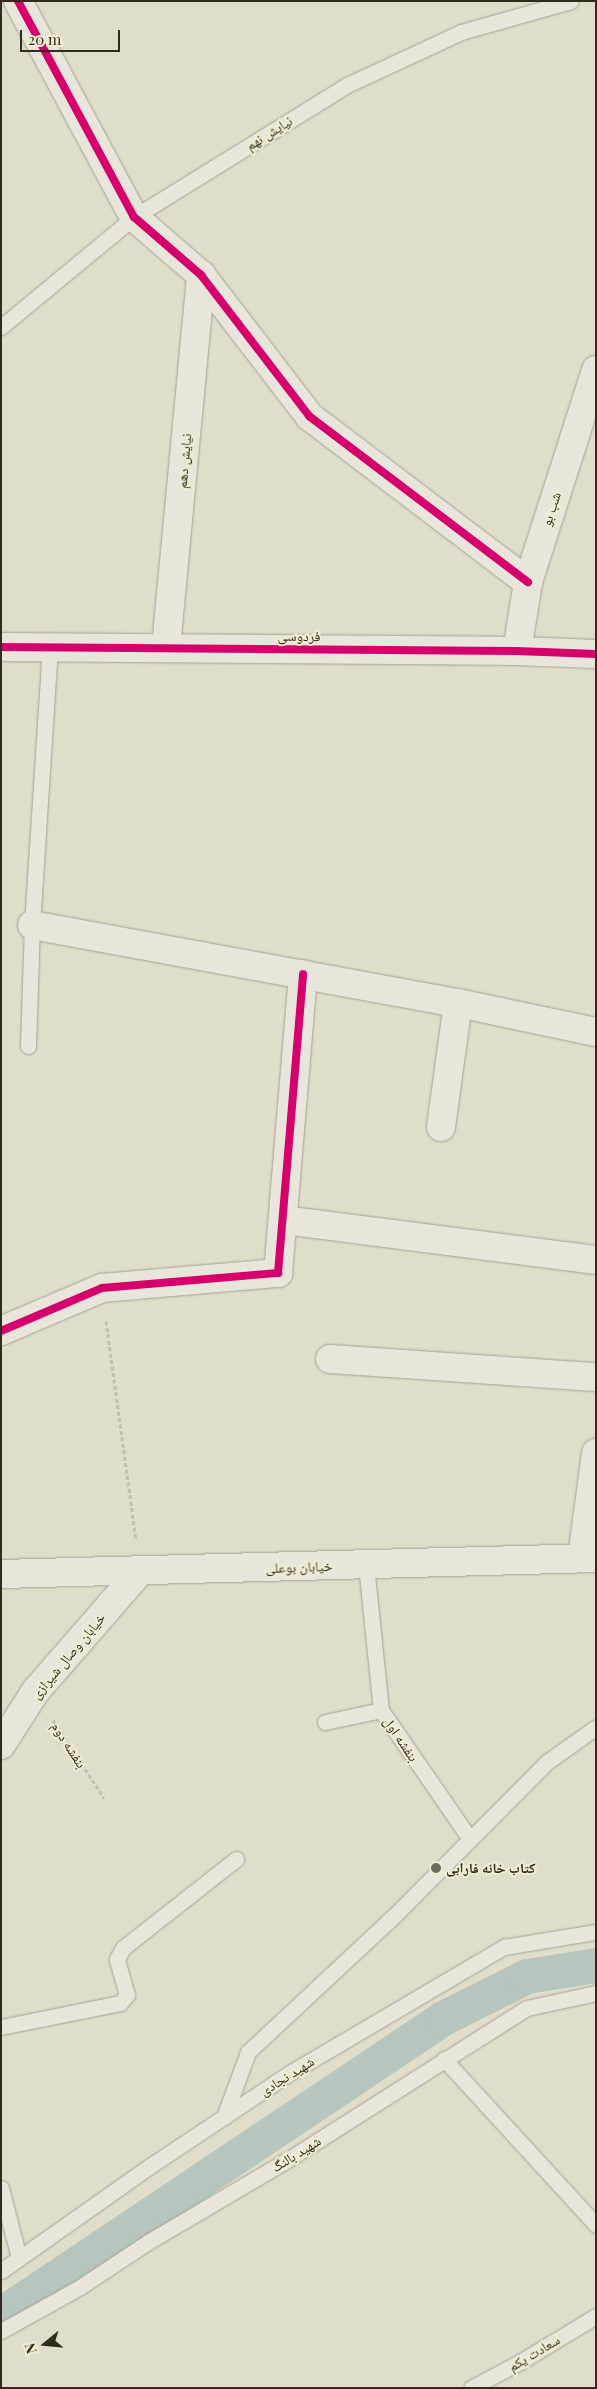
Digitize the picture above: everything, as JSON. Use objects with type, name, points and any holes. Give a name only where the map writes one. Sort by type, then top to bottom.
[{"type":"street","points":[[18,1],[134,217],[201,275],[309,416],[528,582]]},
{"type":"street","name":"نیایش دهم","points":[[166,647],[201,275]]},
{"type":"street","name":"شب بو","points":[[517,651],[528,582],[596,370]]},
{"type":"street","name":"فردوسی","points":[[1,647],[517,651],[596,654]]},
{"type":"street","points":[[32,925],[458,1003],[596,1032]]},
{"type":"street","points":[[1,1331],[102,1288],[278,1273],[303,974]]},
{"type":"street","points":[[440,1127],[458,1003]]},
{"type":"street","points":[[283,1220],[596,1260]]},
{"type":"street","points":[[330,1359],[596,1377]]},
{"type":"street","points":[[589,1558],[596,1453]]},
{"type":"street","name":"خیابان بوعلی","points":[[1,1574],[589,1558]]},
{"type":"street","name":"خیابان وصال شیرازی","points":[[1,1745],[35,1692],[140,1571]]},
{"type":"lane","name":"نیایش نهم","points":[[1,327],[134,217],[347,85],[461,32],[571,1]]},
{"type":"lane","points":[[28,1046],[32,925],[50,648]]},
{"type":"lane","name":"بنفشه اول","points":[[366,1565],[381,1710],[470,1839]]},
{"type":"lane","points":[[325,1722],[381,1710]]},
{"type":"lane","points":[[224,2117],[248,2052],[393,1917],[547,1762],[596,1727]]},
{"type":"lane","points":[[1,2028],[120,2003],[127,1995],[117,1959],[122,1948],[236,1860]]},
{"type":"lane","name":"شهید نجادی","points":[[1,2270],[288,2074],[504,1947],[596,1932]]},
{"type":"lane","name":"شهيد بالنگ","points":[[1,2331],[80,2287],[148,2242],[284,2162],[527,2008],[596,1993]]},
{"type":"lane","points":[[444,2059],[596,2225]]},
{"type":"lane","points":[[1,2188],[19,2258]]},
{"type":"lane","name":"سعادت یکم","points":[[471,2388],[520,2362],[596,2316]]},
{"type":"path","points":[[102,1288],[140,1571]]},
{"type":"waterway","points":[[1,2314],[443,2018],[527,1976],[596,1965]]},
{"type":"cycle path","points":[[18,1],[134,217],[201,275],[309,416],[528,582]]},
{"type":"cycle path","points":[[1,647],[517,651],[596,654]]},
{"type":"cycle path","points":[[1,1331],[102,1288],[278,1273],[303,974]]},
{"type":"place","name":"کتاب خانه فارابی","points":[[436,1868]]}]
